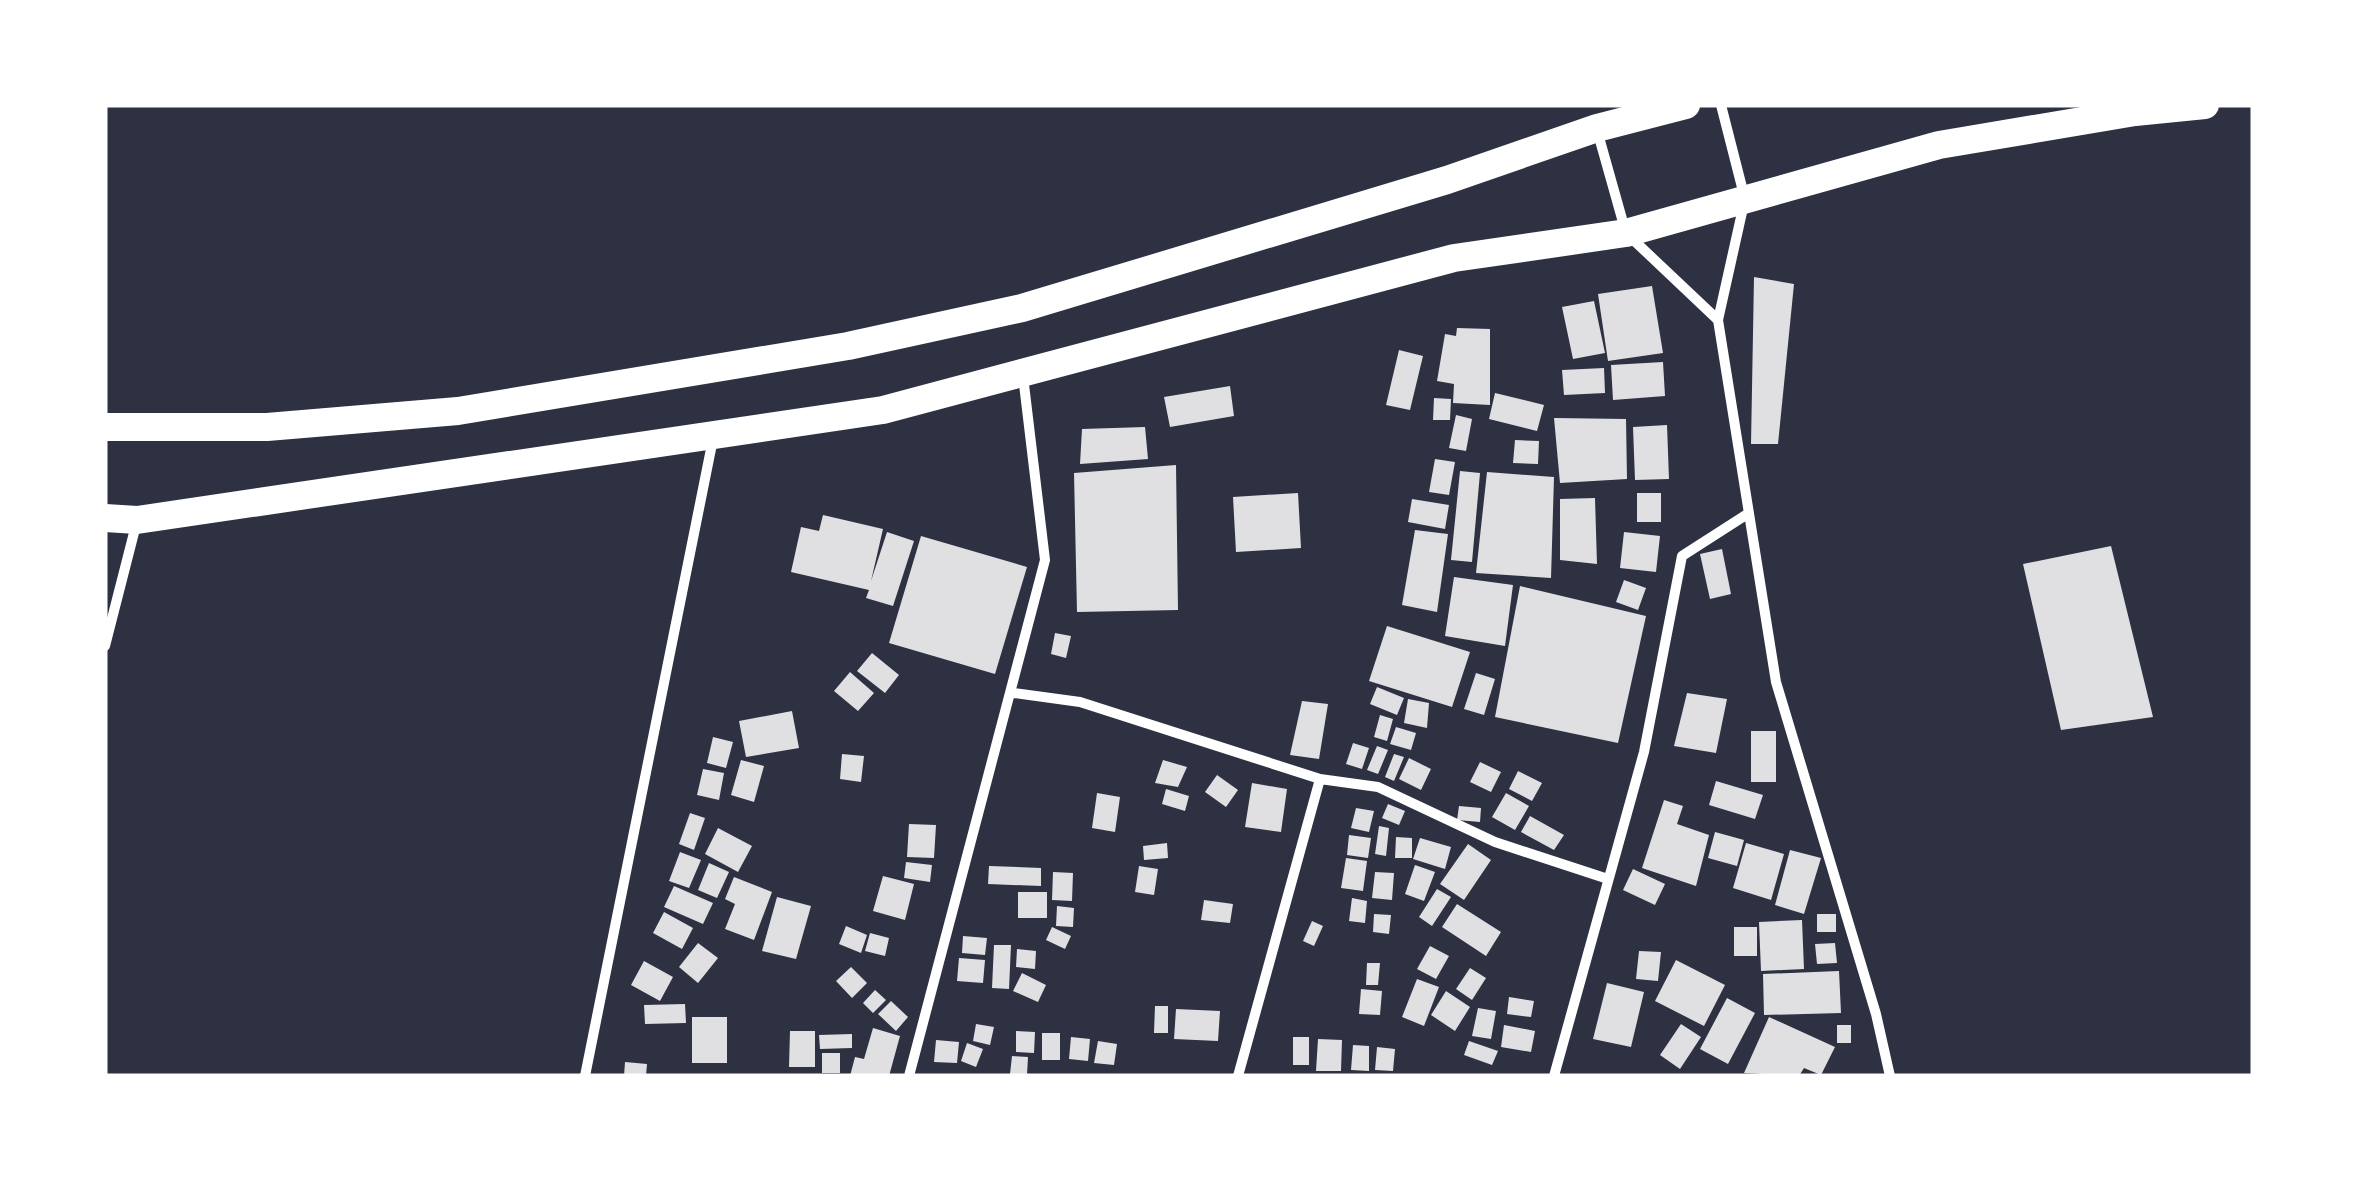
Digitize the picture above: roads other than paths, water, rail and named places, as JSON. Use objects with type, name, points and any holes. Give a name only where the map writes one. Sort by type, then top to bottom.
[{"type":"highway","points":[[105,427],[267,427],[458,411],[848,346],[1022,308],[1236,246],[1597,128],[1686,105]]},
{"type":"highway","points":[[105,518],[137,520],[883,410],[1454,258],[1626,233],[1939,145],[2135,112],[2205,105]]},
{"type":"street","points":[[1721,105],[1744,200],[1718,320],[1776,682],[1876,1014],[1890,1076]]},
{"type":"street","points":[[1597,128],[1626,233],[1718,320]]},
{"type":"street","points":[[909,1076],[1046,560],[1023,374]]},
{"type":"street","points":[[584,1076],[714,433]]},
{"type":"street","points":[[1554,1076],[1644,752],[1682,556],[1749,514]]},
{"type":"street","points":[[105,646],[137,520]]},
{"type":"street","points":[[1014,692],[1080,702],[1320,780],[1378,788],[1495,842],[1608,879]]},
{"type":"street","points":[[1238,1076],[1320,780]]}]
